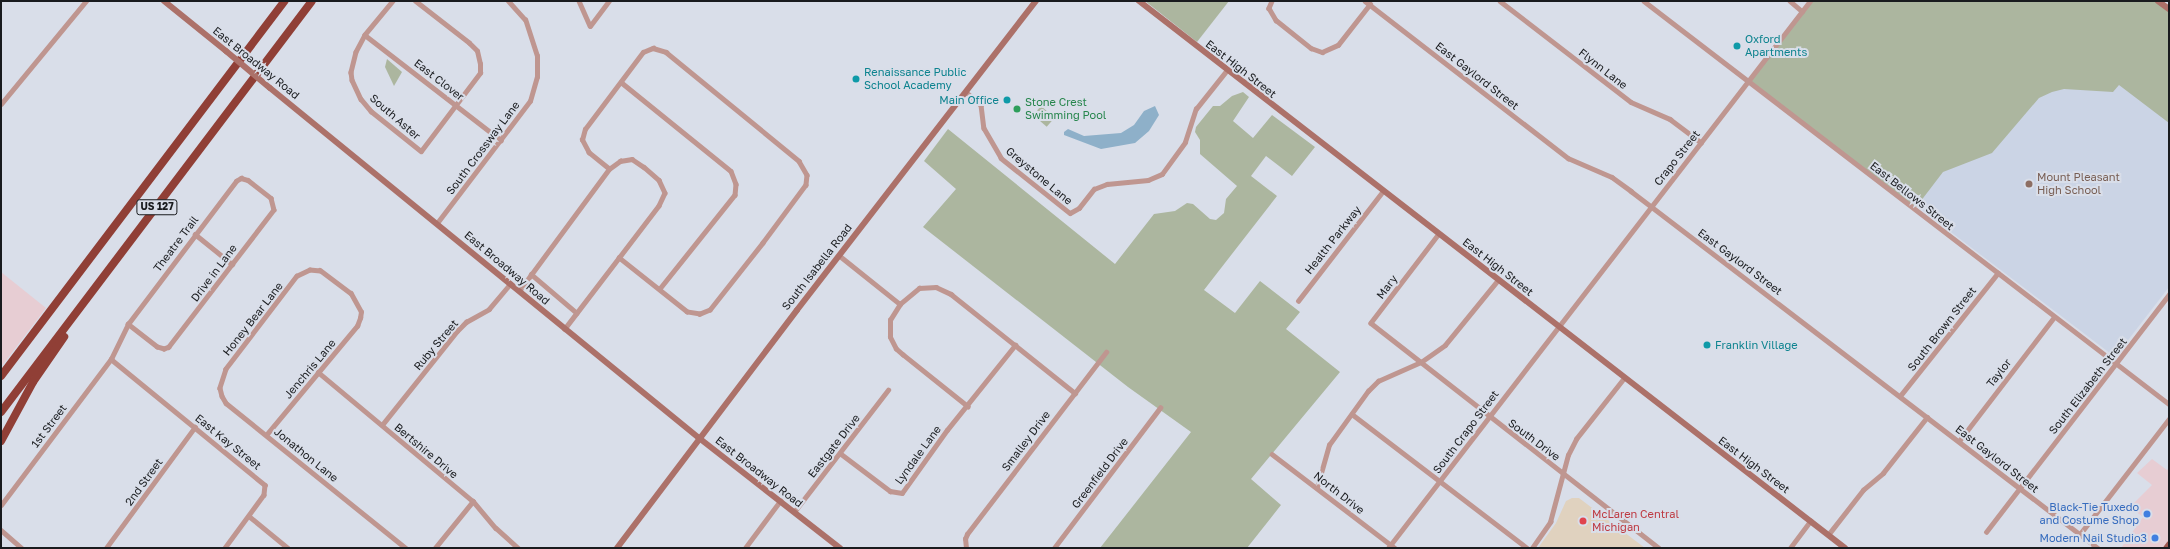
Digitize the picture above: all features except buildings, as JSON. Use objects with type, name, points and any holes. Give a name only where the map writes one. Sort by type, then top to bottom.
[{"type":"highway","name":"US 127","points":[[1,376],[285,1]]},
{"type":"highway","name":"US 127","points":[[1,412],[312,1]]},
{"type":"highway","points":[[1,441],[33,382],[63,339],[78,311]]},
{"type":"main road","points":[[2166,548],[2169,544]]},
{"type":"street","points":[[1,104],[86,1]]},
{"type":"street","name":"East Broadway Road","points":[[164,1],[699,438],[840,548]]},
{"type":"street","points":[[365,35],[393,1]]},
{"type":"street","points":[[415,1],[469,42],[477,51],[480,64],[480,73],[456,105]]},
{"type":"street","name":"South Crossway Lane","points":[[437,223],[530,101],[537,77],[537,56],[525,20],[508,1]]},
{"type":"street","points":[[579,1],[590,26],[609,1]]},
{"type":"street","name":"South Isabella Road","points":[[617,548],[699,438],[1036,1]]},
{"type":"street","name":"East High Street","points":[[1139,1],[1382,191],[1845,548]]},
{"type":"street","points":[[1272,1],[1269,8],[1276,20],[1311,48],[1322,52],[1338,45],[1368,3]]},
{"type":"street","name":"Flynn Lane","points":[[1500,1],[1631,102],[1670,119],[1701,142]]},
{"type":"street","name":"East Bellows Street","points":[[1644,1],[2169,404]]},
{"type":"street","points":[[1790,1],[1802,11]]},
{"type":"street","name":"Crapo Street","points":[[1557,326],[1810,1]]},
{"type":"street","points":[[2158,1],[2169,9]]},
{"type":"street","name":"East Gaylord Street","points":[[1368,3],[1568,158],[1612,177],[1651,206],[2098,548]]},
{"type":"street","name":"South Aster","points":[[365,35],[356,52],[351,72],[355,87],[371,111],[421,151],[456,105]]},
{"type":"street","name":"East Clover","points":[[365,35],[501,140]]},
{"type":"street","points":[[609,169],[589,153],[582,140],[585,129],[643,52],[654,48],[666,52],[799,161],[807,175],[806,185],[794,202],[710,310],[700,314],[687,312],[660,289],[619,258]]},
{"type":"street","name":"Greystone Lane","points":[[966,92],[981,105],[984,128],[1001,158],[1070,213],[1075,212],[1094,189],[1107,184],[1148,180],[1162,174],[1185,142],[1196,109],[1227,70]]},
{"type":"street","points":[[621,82],[731,172],[736,184],[735,195],[660,289]]},
{"type":"street","points":[[518,291],[609,169],[620,161],[632,159],[659,180],[665,193],[659,206],[565,329]]},
{"type":"street","name":"Drive in Lane","points":[[128,324],[157,347],[164,349],[169,347],[274,210],[274,205],[271,198],[241,178]]},
{"type":"street","name":"Theatre Trail","points":[[111,359],[128,324],[236,181],[241,178]]},
{"type":"street","name":"Health Parkway","points":[[1298,301],[1382,191]]},
{"type":"street","points":[[195,234],[232,264]]},
{"type":"street","name":"Mary","points":[[1398,345],[1371,323],[1439,234]]},
{"type":"street","points":[[840,256],[900,304]]},
{"type":"street","name":"Jenchris Lane","points":[[267,434],[357,326],[361,312],[351,294],[320,270],[310,270]]},
{"type":"street","name":"Honey Bear Lane","points":[[220,388],[226,369],[297,276],[310,270]]},
{"type":"street","name":"South Brown Street","points":[[1900,396],[1998,273]]},
{"type":"street","points":[[531,274],[577,313]]},
{"type":"street","points":[[1317,487],[1328,445],[1378,381],[1421,362],[1445,345],[1498,280]]},
{"type":"street","name":"Ruby Street","points":[[382,425],[457,331],[466,322],[489,308],[510,284]]},
{"type":"street","points":[[1015,346],[968,407],[896,349],[888,328],[890,320],[900,304],[919,288],[936,287],[951,294],[1075,393]]},
{"type":"street","name":"South Elizabeth Street","points":[[1986,532],[2169,294]]},
{"type":"street","name":"Taylor","points":[[1959,441],[2054,317]]},
{"type":"street","name":"South Crapo Street","points":[[1391,547],[1557,326]]},
{"type":"street","name":"South Drive","points":[[1398,345],[1659,548]]},
{"type":"street","name":"Smalley Drive","points":[[965,546],[967,534],[1106,352]]},
{"type":"street","name":"East Kay Street","points":[[111,359],[265,485],[264,495],[249,516]]},
{"type":"street","name":"1st Street","points":[[1,504],[111,359]]},
{"type":"street","name":"Bertshire Drive","points":[[318,372],[473,501],[496,528],[518,548]]},
{"type":"street","points":[[1532,548],[1550,522],[1568,454],[1576,439],[1624,378]]},
{"type":"street","name":"Jonathon Lane","points":[[220,388],[226,403],[267,434],[406,548]]},
{"type":"street","name":"Eastgate Drive","points":[[794,512],[888,390]]},
{"type":"street","name":"Lyndale Lane","points":[[840,453],[890,492],[902,493],[947,430],[968,407]]},
{"type":"street","name":"Greenfield Drive","points":[[1054,548],[1160,408]]},
{"type":"street","points":[[1352,414],[1527,548]]},
{"type":"street","points":[[1828,535],[1927,417]]},
{"type":"street","points":[[2080,534],[2169,419]]},
{"type":"street","name":"2nd Street","points":[[106,548],[195,427]]},
{"type":"street","name":"North Drive","points":[[1272,454],[1317,487],[1391,547]]},
{"type":"street","points":[[435,548],[473,501]]},
{"type":"street","points":[[745,548],[780,501]]},
{"type":"street","points":[[225,548],[249,516],[288,548]]},
{"type":"street","points":[[1790,548],[1810,521]]},
{"type":"street","points":[[1,530],[22,548]]},
{"type":"shaded area","name":"Mount Pleasant High School","points":[[2169,21],[2169,287],[2115,357],[1754,82]]},
{"type":"shaded area","points":[[1,272],[46,308],[1,367]]},
{"type":"shaded area","points":[[2152,459],[2167,470],[2169,468],[2169,548],[2121,548],[2143,517],[2135,511],[2134,503],[2152,485],[2137,473]]},
{"type":"shaded area","name":"McLaren Central Michigan","points":[[1572,498],[1579,498],[1645,548],[1538,548],[1556,523],[1566,501]]},
{"type":"green space","points":[[1145,1],[1229,1],[1197,42]]},
{"type":"green space","points":[[1810,1],[2158,1],[2169,9],[2169,123],[2119,85],[2113,92],[2064,89],[2052,92],[2039,98],[1992,153],[1943,172],[1914,210],[1747,81]]},
{"type":"green space","points":[[387,59],[402,72],[394,86],[385,67]]},
{"type":"green space","points":[[1243,92],[1249,97],[1233,121],[1253,138],[1272,115],[1315,147],[1292,176],[1266,156],[1251,176],[1277,196],[1204,290],[1235,313],[1260,281],[1300,312],[1286,329],[1340,372],[1251,479],[1281,505],[1247,548],[1100,548],[1191,432],[1128,387],[923,227],[956,189],[924,161],[948,129],[1115,264],[1154,214],[1175,211],[1187,203],[1193,204],[1210,219],[1216,220],[1224,213],[1226,199],[1237,186],[1200,154],[1200,140],[1195,132],[1196,127],[1213,106],[1220,106],[1232,96]]},
{"type":"green space","points":[[1041,106],[1055,118],[1047,127],[1033,115]]},
{"type":"water","points":[[1155,106],[1159,115],[1149,131],[1135,143],[1101,149],[1064,135],[1064,132],[1068,129],[1084,136],[1121,133],[1134,125],[1144,111]]},
{"type":"place","name":"Oxford Apartments","points":[[1737,46]]},
{"type":"place","name":"Renaissance Public School Academy","points":[[856,79]]},
{"type":"place","name":"Main Office","points":[[1007,100]]},
{"type":"place","name":"Stone Crest Swimming Pool","points":[[1017,109]]},
{"type":"place","name":"Mount Pleasant High School","points":[[2029,184]]},
{"type":"place","name":"Franklin Village","points":[[1707,345]]},
{"type":"place","name":"Black-Tie Tuxedo and Costume Shop","points":[[2147,514]]},
{"type":"place","name":"McLaren Central Michigan","points":[[1583,521]]},
{"type":"place","name":"Modern Nail Studio3","points":[[2155,538]]}]
